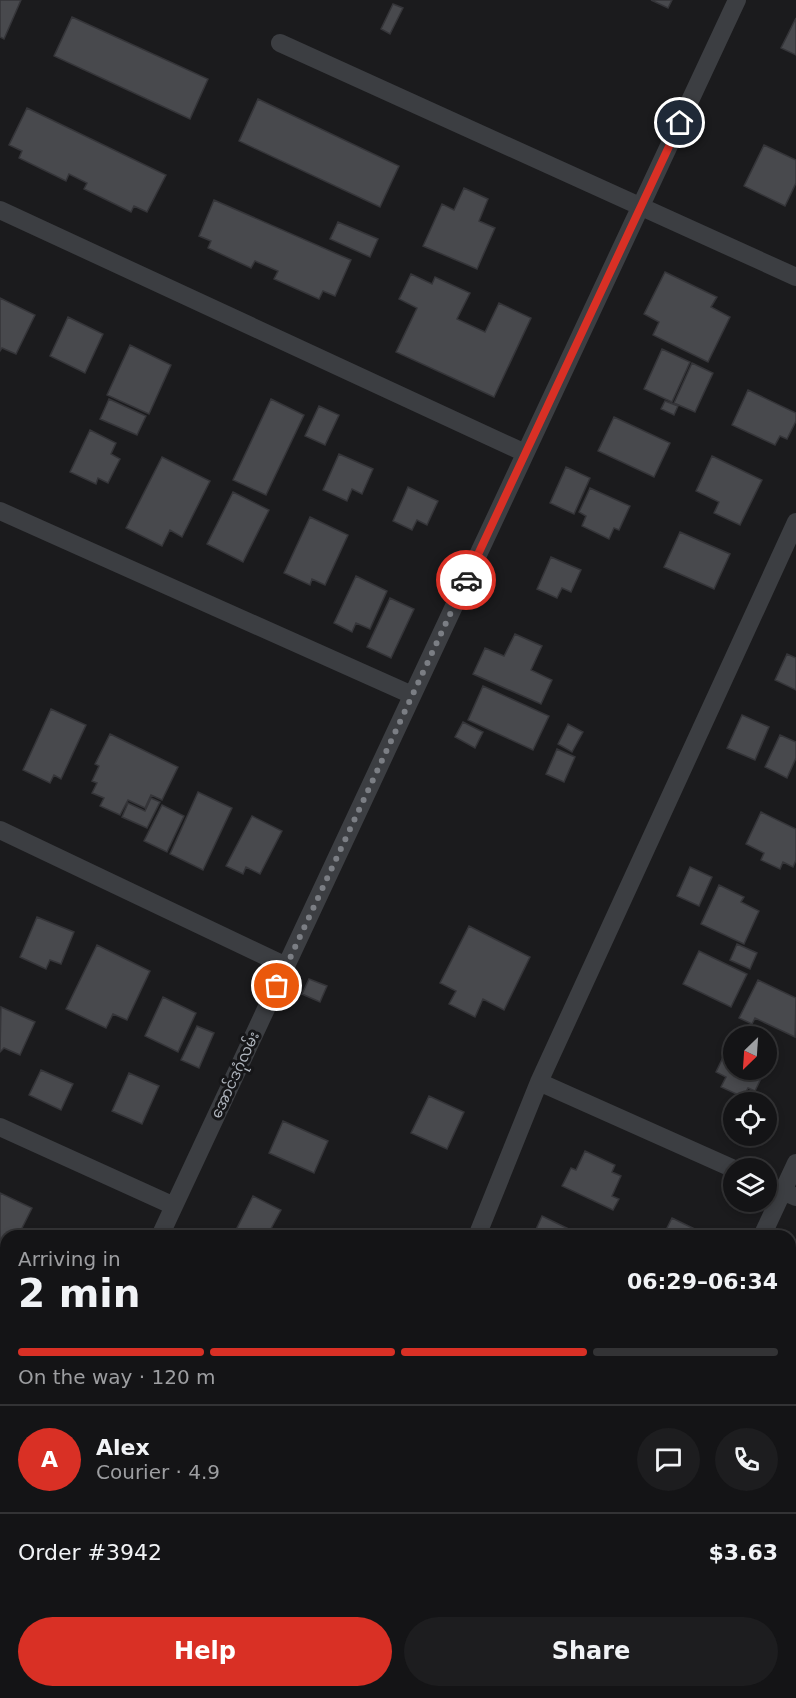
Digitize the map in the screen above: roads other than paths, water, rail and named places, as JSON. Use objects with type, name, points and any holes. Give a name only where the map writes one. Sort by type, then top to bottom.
[{"type":"street","name":"အောင်ဒဂုံလမ်း","points":[[163,1230],[737,0]]},
{"type":"street","points":[[280,43],[796,277]]},
{"type":"street","points":[[0,210],[525,453]]},
{"type":"street","points":[[0,511],[412,695]]},
{"type":"street","points":[[479,1230],[539,1083],[796,522]]},
{"type":"street","points":[[0,830],[286,966]]},
{"type":"street","points":[[539,1083],[723,1164]]},
{"type":"street","points":[[0,1127],[174,1206]]},
{"type":"street","points":[[765,1230],[796,1163]]}]
